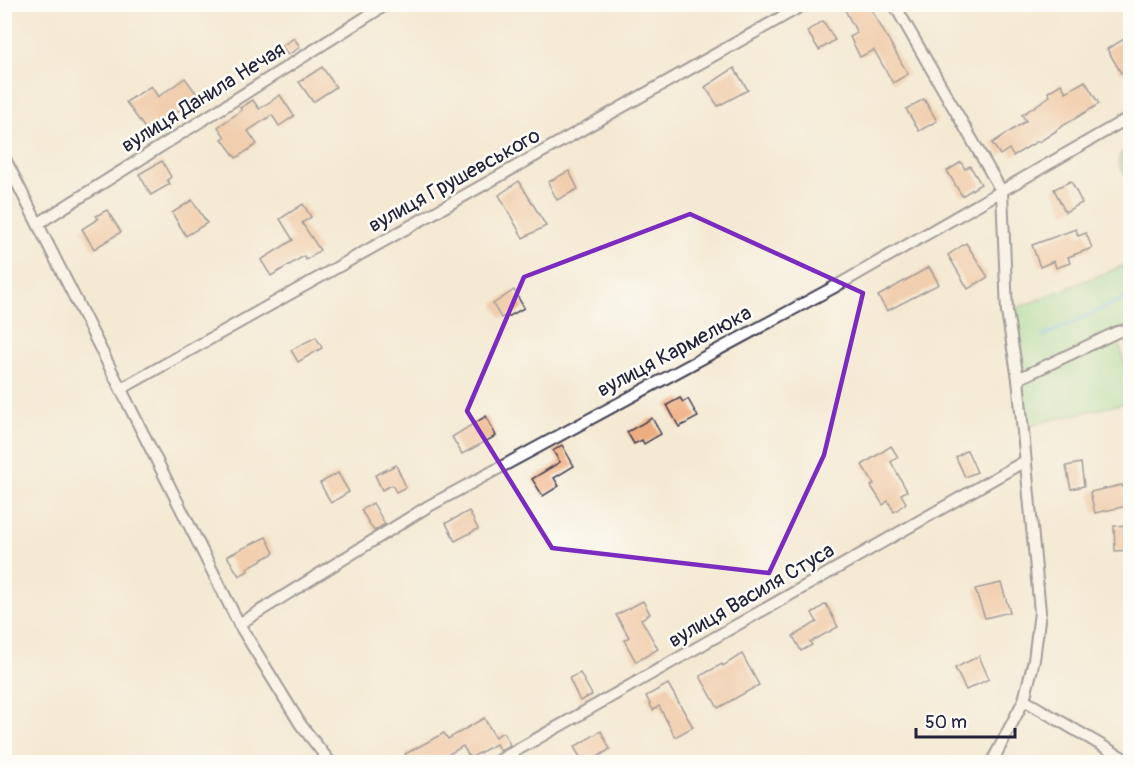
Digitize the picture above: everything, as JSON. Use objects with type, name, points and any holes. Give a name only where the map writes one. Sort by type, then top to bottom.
[{"type":"street","name":"вулиця Данила Нечая","points":[[39,224],[387,4]]},
{"type":"street","name":"вулиця Грушевського","points":[[121,389],[806,4]]},
{"type":"street","points":[[894,4],[1002,192],[1007,312],[1018,379],[1040,612],[1034,660],[1024,700],[992,762]]},
{"type":"street","name":"вулиця Кармелюка","points":[[239,624],[427,507],[838,285],[1131,117]]},
{"type":"street","points":[[4,157],[239,624],[302,725],[330,762]]},
{"type":"street","points":[[1018,379],[1117,332],[1131,329]]},
{"type":"street","name":"вулиця Василя Стуса","points":[[496,762],[1025,461]]},
{"type":"street","points":[[1024,700],[1131,762]]},
{"type":"highlighted area","points":[[690,214],[863,293],[824,455],[769,573],[552,548],[467,411],[524,277]]},
{"type":"green space","points":[[1130,148],[1130,183],[1119,164],[1120,156]]},
{"type":"green space","points":[[1130,263],[1130,329],[1117,333],[1130,389],[1130,402],[1022,427],[1007,312]]},
{"type":"building","points":[[850,4],[868,4],[908,74],[893,83],[874,50],[860,57],[850,37],[857,33],[844,8]]},
{"type":"building","points":[[823,21],[835,40],[819,50],[807,31]]},
{"type":"building","points":[[294,38],[300,47],[288,55],[282,46]]},
{"type":"building","points":[[1126,38],[1131,45],[1131,67],[1121,73],[1107,49]]},
{"type":"building","points":[[322,67],[336,87],[313,102],[299,82]]},
{"type":"building","points":[[734,68],[748,90],[718,106],[705,87]]},
{"type":"building","points":[[185,78],[199,97],[168,118],[170,121],[154,131],[151,127],[146,130],[126,102],[151,86],[158,97]]},
{"type":"building","points":[[1085,81],[1099,104],[1013,156],[1009,149],[1000,155],[992,143],[1026,121],[1022,115],[1050,96],[1048,92],[1061,84],[1066,92]]},
{"type":"building","points":[[280,95],[294,116],[279,126],[272,115],[248,131],[257,144],[236,158],[222,139],[225,137],[218,127],[253,100],[259,109]]},
{"type":"building","points":[[924,99],[937,121],[919,131],[906,109]]},
{"type":"building","points":[[162,161],[171,177],[167,180],[170,184],[151,195],[139,174]]},
{"type":"building","points":[[961,162],[965,169],[970,166],[981,184],[962,196],[947,171]]},
{"type":"building","points":[[569,171],[578,189],[557,200],[548,182]]},
{"type":"building","points":[[519,181],[546,226],[523,238],[499,195]]},
{"type":"building","points":[[1071,181],[1082,203],[1065,212],[1054,189]]},
{"type":"building","points":[[192,200],[207,223],[186,236],[172,213]]},
{"type":"building","points":[[303,204],[311,217],[302,223],[320,250],[306,260],[304,256],[271,276],[261,260],[293,240],[280,219]]},
{"type":"building","points":[[107,210],[121,232],[94,249],[82,229],[98,219],[96,216]]},
{"type":"building","points":[[1076,229],[1078,236],[1086,233],[1092,248],[1068,257],[1070,263],[1056,268],[1054,261],[1040,267],[1032,245]]},
{"type":"building","points":[[966,243],[988,277],[968,289],[948,255]]},
{"type":"building","points":[[929,267],[939,284],[887,311],[878,296]]},
{"type":"building","points":[[514,290],[524,308],[508,317],[507,315],[501,318],[493,304]]},
{"type":"building","points":[[316,337],[322,348],[298,362],[291,350]]},
{"type":"building","points":[[680,398],[683,402],[688,399],[698,417],[679,427],[667,405]]},
{"type":"building","points":[[486,416],[496,436],[462,454],[452,437]]},
{"type":"building","points":[[652,418],[661,434],[644,444],[642,440],[634,444],[627,432]]},
{"type":"building","points":[[562,445],[574,466],[554,478],[559,486],[543,496],[532,479],[560,462],[553,451]]},
{"type":"building","points":[[891,446],[898,457],[891,462],[907,491],[901,494],[906,503],[894,512],[888,501],[883,505],[862,465]]},
{"type":"building","points":[[967,450],[977,472],[965,477],[956,457]]},
{"type":"building","points":[[1081,463],[1084,486],[1071,489],[1066,466]]},
{"type":"building","points":[[396,465],[406,487],[396,492],[392,485],[382,490],[375,475]]},
{"type":"building","points":[[338,473],[349,492],[331,503],[320,483]]},
{"type":"building","points":[[1122,485],[1127,506],[1095,513],[1090,492]]},
{"type":"building","points":[[373,503],[385,524],[374,531],[361,510]]},
{"type":"building","points":[[469,511],[478,529],[455,541],[446,523]]},
{"type":"building","points":[[1131,525],[1131,550],[1115,551],[1114,526]]},
{"type":"building","points":[[266,537],[274,553],[247,568],[248,571],[239,576],[227,556]]},
{"type":"building","points":[[1001,583],[1010,612],[985,618],[975,589]]},
{"type":"building","points":[[643,601],[650,614],[641,619],[658,649],[636,662],[624,640],[629,637],[616,615]]},
{"type":"building","points":[[826,604],[838,627],[810,642],[812,645],[801,651],[793,636],[817,622],[812,613]]},
{"type":"building","points":[[742,654],[759,685],[718,708],[700,676],[722,664],[723,666]]},
{"type":"building","points":[[979,656],[989,679],[966,690],[955,668]]},
{"type":"building","points":[[580,673],[592,695],[580,701],[569,678]]},
{"type":"building","points":[[668,684],[693,727],[675,737],[659,706],[653,710],[646,696]]},
{"type":"building","points":[[484,718],[495,737],[503,732],[510,745],[500,751],[496,744],[470,758],[463,746],[435,762],[410,762],[405,754],[444,733],[448,739]]},
{"type":"building","points":[[601,731],[610,749],[590,762],[583,762],[574,747]]},
{"type":"waterway","points":[[1043,336],[1130,296]]}]
